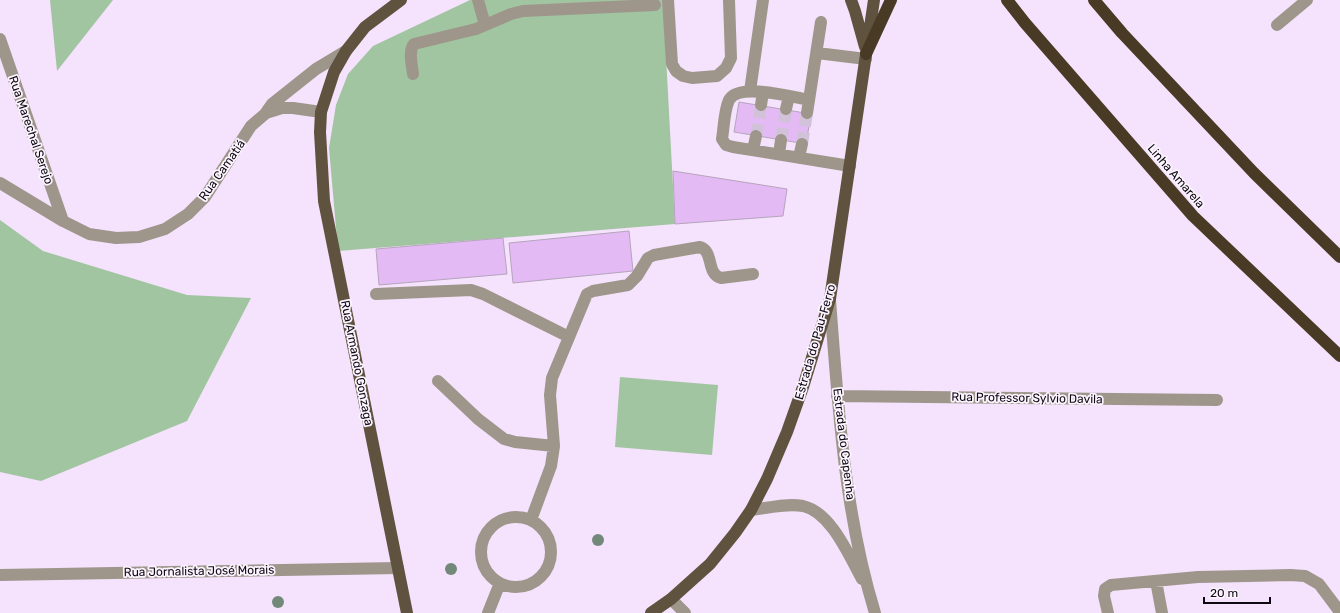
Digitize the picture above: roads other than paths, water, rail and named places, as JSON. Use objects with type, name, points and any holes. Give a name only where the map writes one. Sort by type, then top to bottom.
[{"type":"highway","points":[[866,56],[891,0]]},
{"type":"highway","name":"Linha Amarela","points":[[1007,0],[1024,23],[1193,216],[1340,356]]},
{"type":"highway","points":[[1094,0],[1122,33],[1254,173],[1340,257]]},
{"type":"main road","name":"Rua Camatiá","points":[[321,112],[334,72],[346,51],[365,27],[401,0]]},
{"type":"main road","points":[[851,0],[866,56]]},
{"type":"main road","name":"Estrada do Pau-Ferro","points":[[651,613],[671,599],[710,564],[735,532],[751,510],[767,479],[787,432],[830,299],[874,0]]},
{"type":"main road","name":"Rua Armando Gonzaga","points":[[321,112],[320,132],[324,201],[408,613]]},
{"type":"street","points":[[478,0],[486,25]]},
{"type":"street","points":[[668,0],[672,64],[676,71],[683,76],[692,78],[717,76],[726,68],[731,58],[729,0]]},
{"type":"street","points":[[750,91],[763,0]]},
{"type":"street","points":[[1277,25],[1307,0]]},
{"type":"street","points":[[413,74],[411,46],[414,44],[476,29],[511,14],[523,11],[655,5]]},
{"type":"street","points":[[807,113],[821,22]]},
{"type":"street","name":"Rua Marechal Serejo","points":[[0,39],[63,221]]},
{"type":"street","name":"Rua Camatiá","points":[[0,183],[63,221],[89,234],[116,238],[139,237],[165,229],[188,214],[205,197],[251,126],[265,114],[272,104],[316,69],[346,51]]},
{"type":"street","points":[[817,53],[866,56]]},
{"type":"street","points":[[809,100],[750,91],[735,95],[730,98],[727,105],[722,139],[726,145],[850,166]]},
{"type":"street","points":[[761,105],[763,92]]},
{"type":"street","points":[[786,109],[789,96]]},
{"type":"street","name":"Rua Camatiá","points":[[265,114],[282,108],[321,112]]},
{"type":"street","points":[[753,150],[756,136]]},
{"type":"street","points":[[779,154],[781,140]]},
{"type":"street","points":[[799,157],[802,144]]},
{"type":"street","points":[[532,520],[551,466],[554,446],[550,395],[552,378],[587,294],[593,291],[628,285],[637,276],[648,258],[654,255],[700,246],[707,251],[713,274],[717,277],[720,278],[754,274]]},
{"type":"street","points":[[376,294],[471,290],[483,294],[569,337]]},
{"type":"street","name":"Estrada do Capenha","points":[[830,299],[837,396],[853,519],[867,588],[875,613]]},
{"type":"street","points":[[438,381],[478,419],[504,439],[515,442],[554,446]]},
{"type":"street","name":"Rua Professor Sylvio Davila","points":[[837,396],[1217,400]]},
{"type":"street","name":"Estrada do Capenha","points":[[751,510],[788,505],[804,506],[815,511],[826,520],[836,534],[867,588]]},
{"type":"street","points":[[518,517],[532,520],[543,528],[550,540],[552,554],[548,568],[539,579],[527,586],[513,587],[500,583],[489,575],[483,563],[481,550],[485,536],[493,526],[505,518],[518,517]]},
{"type":"street","name":"Rua Jornalista José Morais","points":[[0,575],[398,568]]},
{"type":"street","points":[[1108,613],[1104,596],[1105,589],[1111,585],[1198,577],[1290,575],[1305,576],[1319,584],[1340,612]]},
{"type":"street","points":[[1156,581],[1162,613]]},
{"type":"street","points":[[488,613],[500,583]]},
{"type":"street","points":[[671,599],[685,613]]},
{"type":"tunnel","points":[[756,136],[761,105]]},
{"type":"tunnel","points":[[781,140],[786,109]]},
{"type":"tunnel","points":[[802,144],[807,113]]}]
